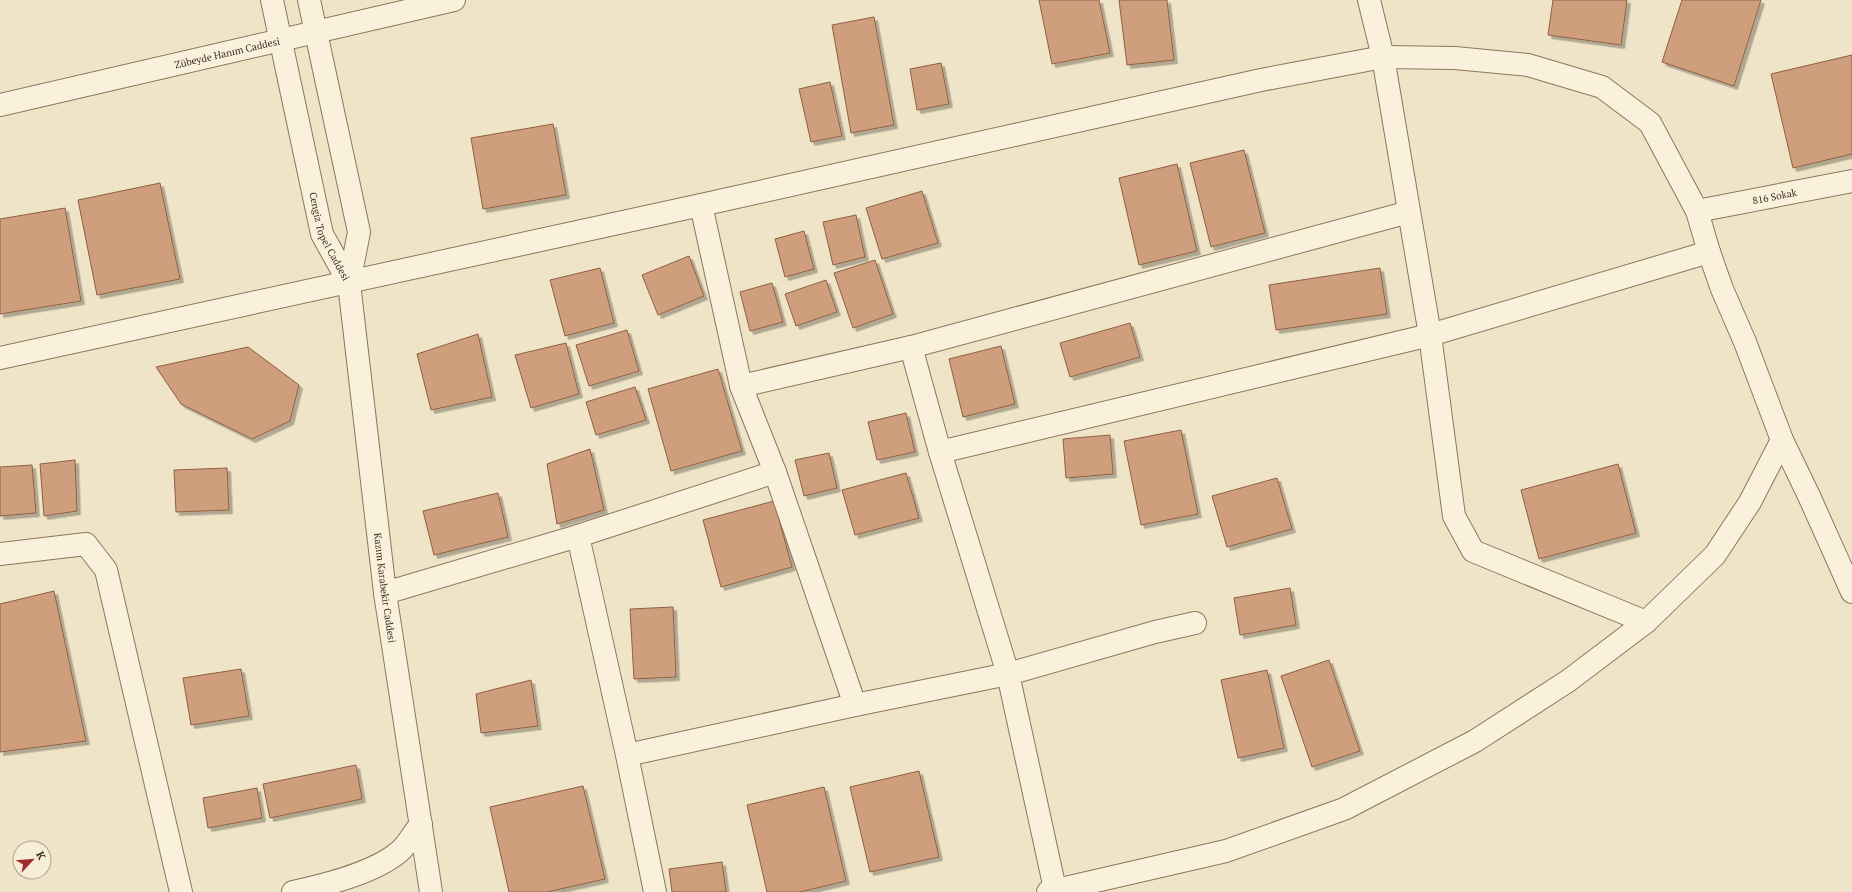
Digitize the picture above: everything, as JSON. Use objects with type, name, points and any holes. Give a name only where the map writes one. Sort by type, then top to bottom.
[{"type":"street","name":"Cengiz Topel Caddesi","points":[[272,0],[322,234],[349,283]]},
{"type":"street","name":"Cengiz Topel Caddesi","points":[[309,0],[359,232],[349,283]]},
{"type":"street","name":"Zübeyde Hanım Caddesi","points":[[0,105],[454,0]]},
{"type":"street","points":[[1369,0],[1383,57],[1430,335],[1454,516],[1473,551],[1646,622]]},
{"type":"street","points":[[0,358],[701,206],[1261,80],[1383,57],[1455,58],[1528,65],[1602,87],[1650,123],[1697,211],[1722,289],[1745,342],[1782,440],[1852,592]]},
{"type":"street","name":"816 Sokak","points":[[1697,211],[1852,181]]},
{"type":"street","points":[[701,206],[741,386],[776,472],[855,705]]},
{"type":"street","points":[[741,386],[911,347],[1409,212]]},
{"type":"street","points":[[940,452],[1430,335],[1709,252]]},
{"type":"street","name":"Kazım Karabekir Caddesi","points":[[349,283],[385,592],[431,892]]},
{"type":"street","points":[[911,347],[940,452],[1008,674],[1052,891],[1105,885],[1226,851],[1344,809],[1475,741],[1568,681],[1646,622],[1715,555],[1750,502],[1782,440]]},
{"type":"street","points":[[385,592],[578,536],[776,472]]},
{"type":"street","points":[[578,536],[627,755],[655,892]]},
{"type":"street","points":[[0,554],[86,544],[106,570],[181,892]]},
{"type":"street","points":[[627,755],[855,705],[1008,674],[1155,632],[1195,623]]},
{"type":"street","points":[[293,892],[352,877],[383,862],[400,851],[420,824]]},
{"type":"building","points":[[1039,0],[1099,0],[1110,53],[1052,64]]},
{"type":"building","points":[[1119,0],[1167,0],[1174,60],[1127,65]]},
{"type":"building","points":[[1553,0],[1627,0],[1621,45],[1548,35]]},
{"type":"building","points":[[1682,0],[1761,0],[1734,86],[1662,62]]},
{"type":"building","points":[[874,17],[894,125],[851,133],[832,25]]},
{"type":"building","points":[[1852,55],[1852,154],[1793,168],[1771,74]]},
{"type":"building","points":[[941,63],[949,104],[917,110],[910,69]]},
{"type":"building","points":[[830,82],[842,136],[811,142],[799,89]]},
{"type":"building","points":[[553,124],[566,195],[483,209],[471,138]]},
{"type":"building","points":[[1244,150],[1265,233],[1211,247],[1190,163]]},
{"type":"building","points":[[1177,164],[1197,251],[1139,265],[1119,178]]},
{"type":"building","points":[[160,183],[180,279],[97,295],[78,200]]},
{"type":"building","points":[[922,191],[938,243],[882,259],[866,208]]},
{"type":"building","points":[[65,208],[81,301],[0,314],[0,219]]},
{"type":"building","points":[[856,215],[865,257],[833,265],[823,222]]},
{"type":"building","points":[[804,231],[814,269],[785,277],[775,239]]},
{"type":"building","points":[[689,256],[704,296],[658,315],[642,275]]},
{"type":"building","points":[[875,260],[893,314],[853,328],[834,273]]},
{"type":"building","points":[[600,268],[614,323],[565,336],[550,280]]},
{"type":"building","points":[[1380,268],[1387,314],[1276,330],[1269,285]]},
{"type":"building","points":[[826,280],[837,312],[796,326],[785,294]]},
{"type":"building","points":[[772,283],[783,322],[750,331],[740,292]]},
{"type":"building","points":[[1130,323],[1140,357],[1070,377],[1060,343]]},
{"type":"building","points":[[627,330],[639,371],[589,386],[576,345]]},
{"type":"building","points":[[478,334],[492,397],[431,410],[417,354]]},
{"type":"building","points":[[566,343],[579,394],[531,408],[515,355]]},
{"type":"building","points":[[1001,346],[1015,404],[963,417],[949,359]]},
{"type":"building","points":[[248,347],[299,385],[290,421],[252,439],[181,404],[156,367]]},
{"type":"building","points":[[718,369],[742,451],[671,471],[648,389]]},
{"type":"building","points":[[635,387],[646,420],[596,435],[586,402]]},
{"type":"building","points":[[906,413],[915,452],[877,460],[868,422]]},
{"type":"building","points":[[1181,430],[1198,514],[1141,525],[1124,441]]},
{"type":"building","points":[[1110,435],[1113,474],[1066,478],[1063,439]]},
{"type":"building","points":[[590,449],[604,510],[557,524],[547,464]]},
{"type":"building","points":[[829,453],[837,488],[804,496],[795,460]]},
{"type":"building","points":[[75,460],[77,511],[44,516],[40,464]]},
{"type":"building","points":[[1618,464],[1636,533],[1539,559],[1521,490]]},
{"type":"building","points":[[32,465],[36,513],[0,516],[0,467]]},
{"type":"building","points":[[227,468],[229,510],[176,512],[174,470]]},
{"type":"building","points":[[906,473],[919,518],[855,535],[842,490]]},
{"type":"building","points":[[1277,478],[1292,529],[1227,547],[1212,496]]},
{"type":"building","points":[[498,493],[508,537],[434,555],[423,511]]},
{"type":"building","points":[[774,501],[792,567],[721,587],[703,520]]},
{"type":"building","points":[[1290,588],[1296,625],[1240,635],[1234,598]]},
{"type":"building","points":[[54,591],[86,741],[0,752],[0,604]]},
{"type":"building","points":[[673,607],[676,677],[634,679],[630,609]]},
{"type":"building","points":[[1329,660],[1360,751],[1312,767],[1281,676]]},
{"type":"building","points":[[241,669],[249,716],[191,725],[183,678]]},
{"type":"building","points":[[1267,670],[1284,748],[1238,758],[1221,680]]},
{"type":"building","points":[[531,680],[538,726],[481,733],[476,694]]},
{"type":"building","points":[[356,765],[362,799],[270,818],[263,784]]},
{"type":"building","points":[[919,771],[939,857],[870,872],[850,787]]},
{"type":"building","points":[[583,786],[605,879],[547,892],[509,892],[490,807]]},
{"type":"building","points":[[824,787],[846,881],[800,892],[767,892],[747,805]]},
{"type":"building","points":[[257,788],[262,818],[208,828],[203,798]]},
{"type":"building","points":[[722,862],[726,892],[672,892],[669,869]]}]
